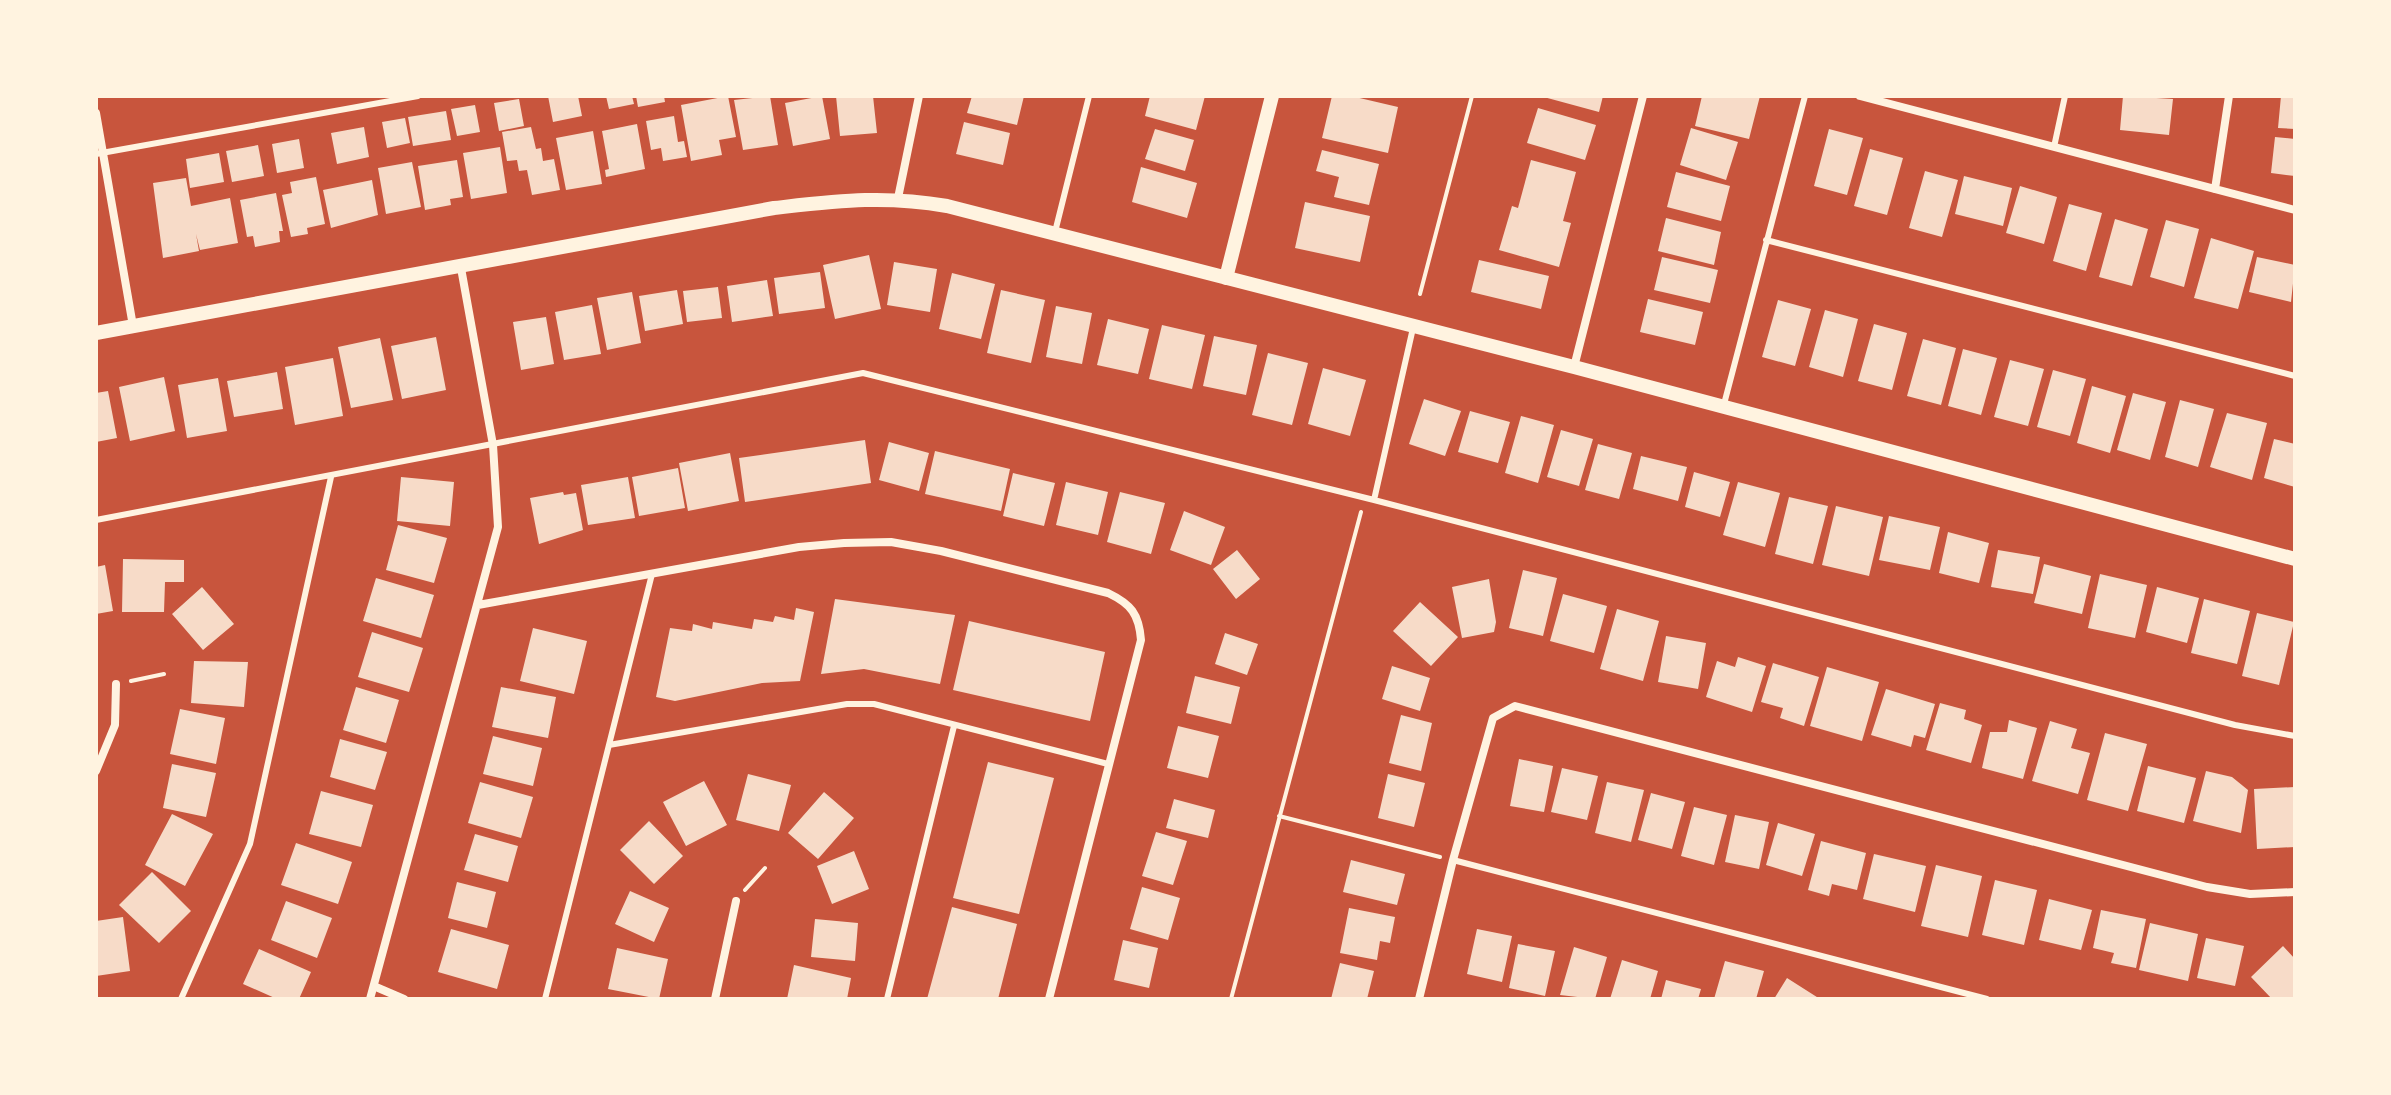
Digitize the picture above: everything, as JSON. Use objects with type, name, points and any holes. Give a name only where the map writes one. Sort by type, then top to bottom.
[{"type":"street","points":[[898,198],[919,96]]},
{"type":"street","points":[[1226,278],[1272,96]]},
{"type":"street","points":[[1574,367],[1643,96]]},
{"type":"street","points":[[1860,96],[2295,210]]},
{"type":"street","points":[[2215,189],[2229,96]]},
{"type":"street","points":[[96,113],[100,153],[133,326]]},
{"type":"street","points":[[96,333],[774,208],[898,198],[947,206],[1574,367],[2295,559]]},
{"type":"street","points":[[370,999],[376,987],[498,527],[493,445],[461,268]]},
{"type":"street","points":[[478,605],[799,547],[891,542],[1108,593],[1129,604],[1140,621],[1141,640],[1049,999]]},
{"type":"street","points":[[96,771],[115,725],[116,684]]},
{"type":"street","points":[[1419,999],[1453,860],[1493,718],[1515,706],[2207,887],[2250,894],[2295,892]]},
{"type":"street","points":[[715,999],[736,901]]},
{"type":"street","points":[[376,987],[404,999]]},
{"type":"lane","points":[[100,153],[418,96]]},
{"type":"lane","points":[[1054,235],[1089,96]]},
{"type":"lane","points":[[1723,408],[1805,96]]},
{"type":"lane","points":[[2054,147],[2065,96]]},
{"type":"lane","points":[[1766,240],[2295,376]]},
{"type":"lane","points":[[1374,500],[1413,327]]},
{"type":"lane","points":[[96,520],[863,373],[1374,500],[2220,721],[2295,736]]},
{"type":"lane","points":[[181,999],[250,844],[331,477]]},
{"type":"lane","points":[[545,999],[652,574]]},
{"type":"lane","points":[[609,745],[847,704],[874,704],[1108,764]]},
{"type":"lane","points":[[887,999],[954,726]]},
{"type":"lane","points":[[1453,860],[1987,999]]},
{"type":"lane","points":[[1947,999],[1950,990]]},
{"type":"path","points":[[1420,294],[1472,96]]},
{"type":"path","points":[[1231,999],[1365,498]]},
{"type":"path","points":[[116,684],[164,674]]},
{"type":"path","points":[[1279,816],[1453,860]]},
{"type":"path","points":[[736,901],[765,868]]},
{"type":"building","points":[[548,96],[578,96],[582,116],[553,122]]},
{"type":"building","points":[[606,96],[632,96],[634,104],[609,109]]},
{"type":"building","points":[[636,96],[664,96],[665,102],[638,107]]},
{"type":"building","points":[[728,96],[736,137],[719,140],[722,155],[691,161],[681,105]]},
{"type":"building","points":[[770,96],[778,145],[743,150],[734,100]]},
{"type":"building","points":[[822,96],[830,139],[793,146],[785,103]]},
{"type":"building","points":[[836,96],[873,96],[877,133],[840,136]]},
{"type":"building","points":[[972,96],[1024,96],[1017,125],[967,113]]},
{"type":"building","points":[[1150,96],[1205,96],[1196,130],[1145,116]]},
{"type":"building","points":[[1332,96],[1351,96],[1398,107],[1388,153],[1322,138]]},
{"type":"building","points":[[1540,96],[1603,96],[1599,112]]},
{"type":"building","points":[[1702,96],[1760,96],[1749,139],[1695,126]]},
{"type":"building","points":[[2123,96],[2173,99],[2169,135],[2120,130]]},
{"type":"building","points":[[2281,96],[2295,96],[2295,129],[2278,128]]},
{"type":"building","points":[[519,99],[524,126],[499,131],[494,103]]},
{"type":"building","points":[[475,105],[480,132],[457,136],[451,109]]},
{"type":"building","points":[[1538,108],[1596,125],[1585,160],[1527,143]]},
{"type":"building","points":[[446,111],[451,140],[413,146],[408,117]]},
{"type":"building","points":[[674,116],[678,142],[684,141],[687,157],[663,161],[661,148],[651,150],[646,121]]},
{"type":"building","points":[[405,118],[410,143],[387,148],[382,122]]},
{"type":"building","points":[[964,122],[1010,133],[1003,165],[956,154]]},
{"type":"building","points":[[637,124],[645,169],[606,177],[605,170],[609,169],[602,131]]},
{"type":"building","points":[[364,127],[369,157],[337,164],[331,133]]},
{"type":"building","points":[[531,127],[536,149],[541,148],[543,161],[554,159],[560,190],[532,195],[527,170],[519,171],[517,160],[507,161],[502,132]]},
{"type":"building","points":[[1691,128],[1738,142],[1726,180],[1680,165]]},
{"type":"building","points":[[1155,129],[1194,140],[1185,171],[1145,159]]},
{"type":"building","points":[[1829,129],[1863,138],[1847,195],[1814,186]]},
{"type":"building","points":[[593,131],[602,184],[566,190],[556,138]]},
{"type":"building","points":[[2275,137],[2295,139],[2295,176],[2271,173]]},
{"type":"building","points":[[299,139],[304,168],[277,173],[272,144]]},
{"type":"building","points":[[258,145],[264,176],[232,182],[226,151]]},
{"type":"building","points":[[500,147],[507,193],[471,199],[463,153]]},
{"type":"building","points":[[1870,149],[1903,158],[1887,215],[1854,206]]},
{"type":"building","points":[[1322,150],[1379,164],[1369,205],[1334,197],[1339,177],[1316,171]]},
{"type":"building","points":[[219,153],[224,182],[190,188],[186,159]]},
{"type":"building","points":[[457,160],[463,197],[450,199],[451,205],[425,210],[418,166]]},
{"type":"building","points":[[1531,160],[1576,172],[1563,221],[1571,223],[1559,267],[1499,250],[1512,206],[1518,208]]},
{"type":"building","points":[[412,162],[421,207],[386,214],[378,168]]},
{"type":"building","points":[[1141,167],[1197,183],[1187,218],[1132,202]]},
{"type":"building","points":[[1925,171],[1958,180],[1942,237],[1909,228]]},
{"type":"building","points":[[1676,172],[1730,186],[1721,221],[1667,207]]},
{"type":"building","points":[[1964,176],[2012,188],[2003,226],[1955,214]]},
{"type":"building","points":[[316,177],[325,224],[307,228],[308,234],[291,237],[282,195],[292,193],[290,182]]},
{"type":"building","points":[[186,178],[191,206],[230,198],[238,243],[200,250],[196,234],[199,251],[163,258],[153,183]]},
{"type":"building","points":[[372,180],[378,215],[331,228],[323,190]]},
{"type":"building","points":[[2020,186],[2057,197],[2044,244],[2006,233]]},
{"type":"building","points":[[276,193],[283,231],[279,231],[280,242],[255,247],[253,236],[247,237],[240,200]]},
{"type":"building","points":[[1305,202],[1370,216],[1360,262],[1295,248]]},
{"type":"building","points":[[2069,204],[2102,213],[2086,271],[2053,261]]},
{"type":"building","points":[[1666,218],[1721,232],[1714,265],[1658,251]]},
{"type":"building","points":[[2115,219],[2148,229],[2132,286],[2099,277]]},
{"type":"building","points":[[2166,220],[2199,229],[2184,287],[2150,277]]},
{"type":"building","points":[[2211,238],[2254,251],[2238,309],[2194,298]]},
{"type":"building","points":[[869,255],[881,309],[835,319],[823,265]]},
{"type":"building","points":[[1662,257],[1718,270],[1710,303],[1654,290]]},
{"type":"building","points":[[2257,257],[2295,265],[2291,302],[2249,292]]},
{"type":"building","points":[[1479,260],[1549,276],[1541,309],[1471,292]]},
{"type":"building","points":[[894,262],[937,269],[930,312],[887,305]]},
{"type":"building","points":[[820,272],[825,308],[779,314],[774,278]]},
{"type":"building","points":[[952,273],[995,284],[981,339],[939,329]]},
{"type":"building","points":[[767,280],[773,316],[732,322],[727,286]]},
{"type":"building","points":[[718,287],[722,318],[687,322],[683,291]]},
{"type":"building","points":[[677,290],[683,324],[645,331],[639,296]]},
{"type":"building","points":[[1001,290],[1045,300],[1031,363],[987,353]]},
{"type":"building","points":[[632,292],[641,343],[607,350],[597,298]]},
{"type":"building","points":[[1648,299],[1703,312],[1695,345],[1640,332]]},
{"type":"building","points":[[1778,300],[1811,309],[1795,366],[1762,357]]},
{"type":"building","points":[[592,305],[601,354],[564,360],[555,312]]},
{"type":"building","points":[[1056,306],[1092,313],[1082,364],[1046,357]]},
{"type":"building","points":[[1825,310],[1858,319],[1843,377],[1809,367]]},
{"type":"building","points":[[546,317],[554,364],[521,370],[513,322]]},
{"type":"building","points":[[1108,319],[1149,329],[1138,374],[1097,365]]},
{"type":"building","points":[[1874,324],[1907,333],[1892,390],[1858,381]]},
{"type":"building","points":[[1162,325],[1205,335],[1192,389],[1149,379]]},
{"type":"building","points":[[1214,336],[1257,345],[1246,395],[1203,386]]},
{"type":"building","points":[[436,337],[446,390],[402,399],[391,346]]},
{"type":"building","points":[[380,338],[393,400],[351,408],[338,347]]},
{"type":"building","points":[[1923,339],[1956,348],[1941,405],[1907,396]]},
{"type":"building","points":[[1963,349],[1997,358],[1981,415],[1948,406]]},
{"type":"building","points":[[1268,353],[1308,363],[1292,425],[1252,415]]},
{"type":"building","points":[[333,358],[343,416],[295,425],[285,367]]},
{"type":"building","points":[[2010,360],[2044,369],[2028,426],[1994,417]]},
{"type":"building","points":[[1323,368],[1366,380],[1350,436],[1308,424]]},
{"type":"building","points":[[2053,370],[2086,379],[2070,436],[2037,427]]},
{"type":"building","points":[[277,372],[283,409],[234,417],[227,381]]},
{"type":"building","points":[[164,377],[175,431],[130,441],[119,387]]},
{"type":"building","points":[[218,378],[227,431],[187,438],[178,385]]},
{"type":"building","points":[[2092,386],[2126,396],[2110,453],[2077,443]]},
{"type":"building","points":[[108,391],[117,438],[96,442],[96,393]]},
{"type":"building","points":[[2133,393],[2166,402],[2150,460],[2117,450]]},
{"type":"building","points":[[1424,399],[1461,411],[1445,456],[1409,444]]},
{"type":"building","points":[[2180,400],[2214,409],[2198,467],[2165,457]]},
{"type":"building","points":[[1470,411],[1510,422],[1498,463],[1458,452]]},
{"type":"building","points":[[2227,413],[2267,423],[2252,480],[2210,467]]},
{"type":"building","points":[[1521,416],[1554,425],[1538,483],[1505,473]]},
{"type":"building","points":[[1561,430],[1593,439],[1579,486],[1547,477]]},
{"type":"building","points":[[2274,439],[2295,444],[2295,487],[2264,478]]},
{"type":"building","points":[[865,440],[871,483],[745,502],[739,458]]},
{"type":"building","points":[[889,442],[929,453],[919,491],[879,480]]},
{"type":"building","points":[[1598,444],[1632,453],[1619,499],[1585,490]]},
{"type":"building","points":[[935,451],[1010,469],[1001,511],[925,494]]},
{"type":"building","points":[[730,453],[739,501],[688,511],[679,463]]},
{"type":"building","points":[[1641,456],[1687,467],[1678,501],[1633,489]]},
{"type":"building","points":[[678,468],[685,508],[639,516],[632,477]]},
{"type":"building","points":[[1694,472],[1730,482],[1720,517],[1685,507]]},
{"type":"building","points":[[1013,473],[1055,483],[1044,526],[1003,516]]},
{"type":"building","points":[[401,477],[454,482],[450,526],[397,521]]},
{"type":"building","points":[[628,477],[635,518],[588,525],[581,485]]},
{"type":"building","points":[[1066,482],[1108,492],[1098,535],[1056,525]]},
{"type":"building","points":[[1738,482],[1780,493],[1765,547],[1723,535]]},
{"type":"building","points":[[563,492],[564,495],[576,493],[583,530],[539,544],[530,498]]},
{"type":"building","points":[[1120,492],[1165,503],[1151,554],[1107,542]]},
{"type":"building","points":[[1789,497],[1828,506],[1813,564],[1775,554]]},
{"type":"building","points":[[1836,506],[1883,517],[1869,576],[1822,565]]},
{"type":"building","points":[[1184,511],[1225,527],[1211,565],[1170,550]]},
{"type":"building","points":[[1889,516],[1940,527],[1930,570],[1879,560]]},
{"type":"building","points":[[398,525],[447,538],[434,583],[386,570]]},
{"type":"building","points":[[1948,532],[1989,543],[1979,583],[1939,573]]},
{"type":"building","points":[[1237,550],[1260,579],[1236,599],[1213,569]]},
{"type":"building","points":[[1998,550],[2040,557],[2033,594],[1991,587]]},
{"type":"building","points":[[123,559],[184,560],[184,582],[165,582],[164,612],[122,612]]},
{"type":"building","points":[[2044,564],[2091,576],[2082,614],[2034,603]]},
{"type":"building","points":[[105,565],[113,611],[96,614],[96,567]]},
{"type":"building","points":[[1523,570],[1557,578],[1543,636],[1509,628]]},
{"type":"building","points":[[2100,574],[2147,585],[2135,638],[2088,628]]},
{"type":"building","points":[[376,578],[434,595],[421,638],[363,621]]},
{"type":"building","points":[[1489,579],[1496,622],[1494,632],[1462,638],[1452,587]]},
{"type":"building","points":[[202,587],[234,624],[203,650],[172,614]]},
{"type":"building","points":[[2157,587],[2199,598],[2187,643],[2146,632]]},
{"type":"building","points":[[1563,594],[1607,606],[1594,653],[1550,641]]},
{"type":"building","points":[[835,599],[955,615],[940,684],[864,669],[821,674]]},
{"type":"building","points":[[2204,599],[2250,611],[2237,664],[2191,653]]},
{"type":"building","points":[[1420,602],[1458,637],[1431,666],[1393,631]]},
{"type":"building","points":[[796,608],[814,612],[800,681],[762,683],[675,701],[656,697],[670,628],[692,631],[693,624],[712,629],[713,622],[752,629],[754,619],[773,622],[775,616],[794,620]]},
{"type":"building","points":[[1617,609],[1659,621],[1643,681],[1600,669]]},
{"type":"building","points":[[2257,613],[2294,622],[2279,685],[2242,676]]},
{"type":"building","points":[[969,621],[1105,652],[1090,721],[953,690]]},
{"type":"building","points":[[533,628],[587,641],[574,694],[520,681]]},
{"type":"building","points":[[372,632],[423,648],[409,692],[358,677]]},
{"type":"building","points":[[1225,633],[1258,644],[1247,675],[1215,664]]},
{"type":"building","points":[[1666,636],[1706,643],[1698,689],[1658,682]]},
{"type":"building","points":[[1738,657],[1766,666],[1752,712],[1706,697],[1717,661],[1735,667]]},
{"type":"building","points":[[194,661],[248,662],[244,707],[191,703]]},
{"type":"building","points":[[1773,663],[1819,677],[1804,726],[1780,718],[1783,708],[1761,702]]},
{"type":"building","points":[[1392,666],[1430,678],[1420,711],[1382,699]]},
{"type":"building","points":[[1827,667],[1879,682],[1862,741],[1810,726]]},
{"type":"building","points":[[1195,676],[1240,687],[1231,724],[1186,713]]},
{"type":"building","points":[[356,687],[399,700],[386,743],[343,730]]},
{"type":"building","points":[[501,687],[556,697],[548,738],[492,727]]},
{"type":"building","points":[[1886,689],[1935,704],[1925,738],[1914,735],[1911,747],[1871,735]]},
{"type":"building","points":[[1940,703],[1966,710],[1964,719],[1982,725],[1971,763],[1926,750]]},
{"type":"building","points":[[180,709],[225,718],[216,764],[170,754]]},
{"type":"building","points":[[1401,715],[1432,723],[1421,771],[1389,763]]},
{"type":"building","points":[[2009,720],[2037,728],[2023,779],[1982,768],[1990,732],[2007,732]]},
{"type":"building","points":[[2050,721],[2077,729],[2071,748],[2090,753],[2078,794],[2032,781]]},
{"type":"building","points":[[1178,726],[1219,736],[1208,778],[1167,768]]},
{"type":"building","points":[[2105,733],[2147,744],[2128,811],[2087,800]]},
{"type":"building","points":[[493,736],[542,748],[533,786],[483,774]]},
{"type":"building","points":[[340,739],[387,752],[375,790],[330,777]]},
{"type":"building","points":[[1519,759],[1553,766],[1544,812],[1510,806]]},
{"type":"building","points":[[988,762],[1054,778],[1019,914],[953,898]]},
{"type":"building","points":[[172,764],[216,773],[206,817],[163,808]]},
{"type":"building","points":[[2148,766],[2196,778],[2184,823],[2137,811]]},
{"type":"building","points":[[1562,768],[1598,776],[1587,820],[1551,812]]},
{"type":"building","points":[[2206,771],[2232,777],[2248,790],[2241,833],[2193,821]]},
{"type":"building","points":[[748,774],[791,785],[779,831],[736,820]]},
{"type":"building","points":[[1388,774],[1425,783],[1414,827],[1378,818]]},
{"type":"building","points":[[704,781],[727,825],[686,846],[663,802]]},
{"type":"building","points":[[480,782],[533,797],[521,838],[468,823]]},
{"type":"building","points":[[1607,782],[1644,790],[1631,842],[1595,833]]},
{"type":"building","points":[[2295,787],[2295,847],[2257,849],[2254,789]]},
{"type":"building","points":[[321,791],[373,805],[361,847],[309,834]]},
{"type":"building","points":[[824,792],[854,818],[818,859],[788,833]]},
{"type":"building","points":[[1651,793],[1685,802],[1672,849],[1638,840]]},
{"type":"building","points":[[1174,799],[1215,810],[1208,838],[1166,828]]},
{"type":"building","points":[[1694,807],[1727,815],[1714,865],[1681,856]]},
{"type":"building","points":[[172,814],[213,834],[185,886],[145,865]]},
{"type":"building","points":[[1735,815],[1769,822],[1759,869],[1725,862]]},
{"type":"building","points":[[649,821],[683,856],[654,884],[620,850]]},
{"type":"building","points":[[1778,823],[1815,834],[1802,876],[1766,865]]},
{"type":"building","points":[[1156,832],[1187,841],[1173,885],[1142,876]]},
{"type":"building","points":[[475,834],[518,846],[508,882],[464,870]]},
{"type":"building","points":[[1821,841],[1866,853],[1857,890],[1832,884],[1829,896],[1808,890]]},
{"type":"building","points":[[296,843],[352,862],[338,904],[281,885]]},
{"type":"building","points":[[854,851],[869,889],[832,904],[817,866]]},
{"type":"building","points":[[1874,854],[1926,866],[1915,912],[1863,899]]},
{"type":"building","points":[[1351,860],[1405,874],[1397,905],[1343,892]]},
{"type":"building","points":[[1936,865],[1982,876],[1968,937],[1921,926]]},
{"type":"building","points":[[152,872],[191,911],[159,943],[119,905]]},
{"type":"building","points":[[1995,880],[2037,890],[2024,945],[1982,935]]},
{"type":"building","points":[[457,882],[496,892],[487,928],[448,918]]},
{"type":"building","points":[[1142,887],[1180,898],[1168,940],[1130,929]]},
{"type":"building","points":[[630,891],[669,908],[654,942],[615,924]]},
{"type":"building","points":[[2049,899],[2092,910],[2081,950],[2039,940]]},
{"type":"building","points":[[286,901],[332,918],[317,958],[271,940]]},
{"type":"building","points":[[952,907],[1017,924],[998,999],[927,999]]},
{"type":"building","points":[[1349,908],[1395,917],[1390,943],[1380,941],[1377,960],[1340,953]]},
{"type":"building","points":[[2101,910],[2146,919],[2136,968],[2111,963],[2114,953],[2093,948]]},
{"type":"building","points":[[123,917],[130,971],[96,976],[96,921]]},
{"type":"building","points":[[815,919],[858,923],[855,961],[811,957]]},
{"type":"building","points":[[2150,923],[2198,934],[2188,981],[2139,970]]},
{"type":"building","points":[[451,929],[509,945],[497,989],[438,972]]},
{"type":"building","points":[[1477,929],[1512,936],[1502,982],[1467,974]]},
{"type":"building","points":[[2206,938],[2244,946],[2235,986],[2197,978]]},
{"type":"building","points":[[1123,940],[1158,948],[1149,988],[1114,980]]},
{"type":"building","points":[[1518,944],[1555,951],[1545,996],[1509,988]]},
{"type":"building","points":[[2283,946],[2295,959],[2295,999],[2272,999],[2251,977]]},
{"type":"building","points":[[1574,947],[1607,957],[1595,999],[1560,995]]},
{"type":"building","points":[[617,948],[668,959],[659,999],[608,989]]},
{"type":"building","points":[[259,949],[311,972],[299,999],[277,999],[243,984]]},
{"type":"building","points":[[1622,960],[1658,971],[1650,999],[1610,999]]},
{"type":"building","points":[[1725,961],[1764,971],[1756,999],[1714,999]]},
{"type":"building","points":[[1340,963],[1374,971],[1367,999],[1331,999]]},
{"type":"building","points":[[794,965],[851,978],[847,999],[787,999]]},
{"type":"building","points":[[1787,978],[1820,999],[1774,999]]},
{"type":"building","points":[[1666,980],[1701,989],[1698,999],[1661,999]]}]
